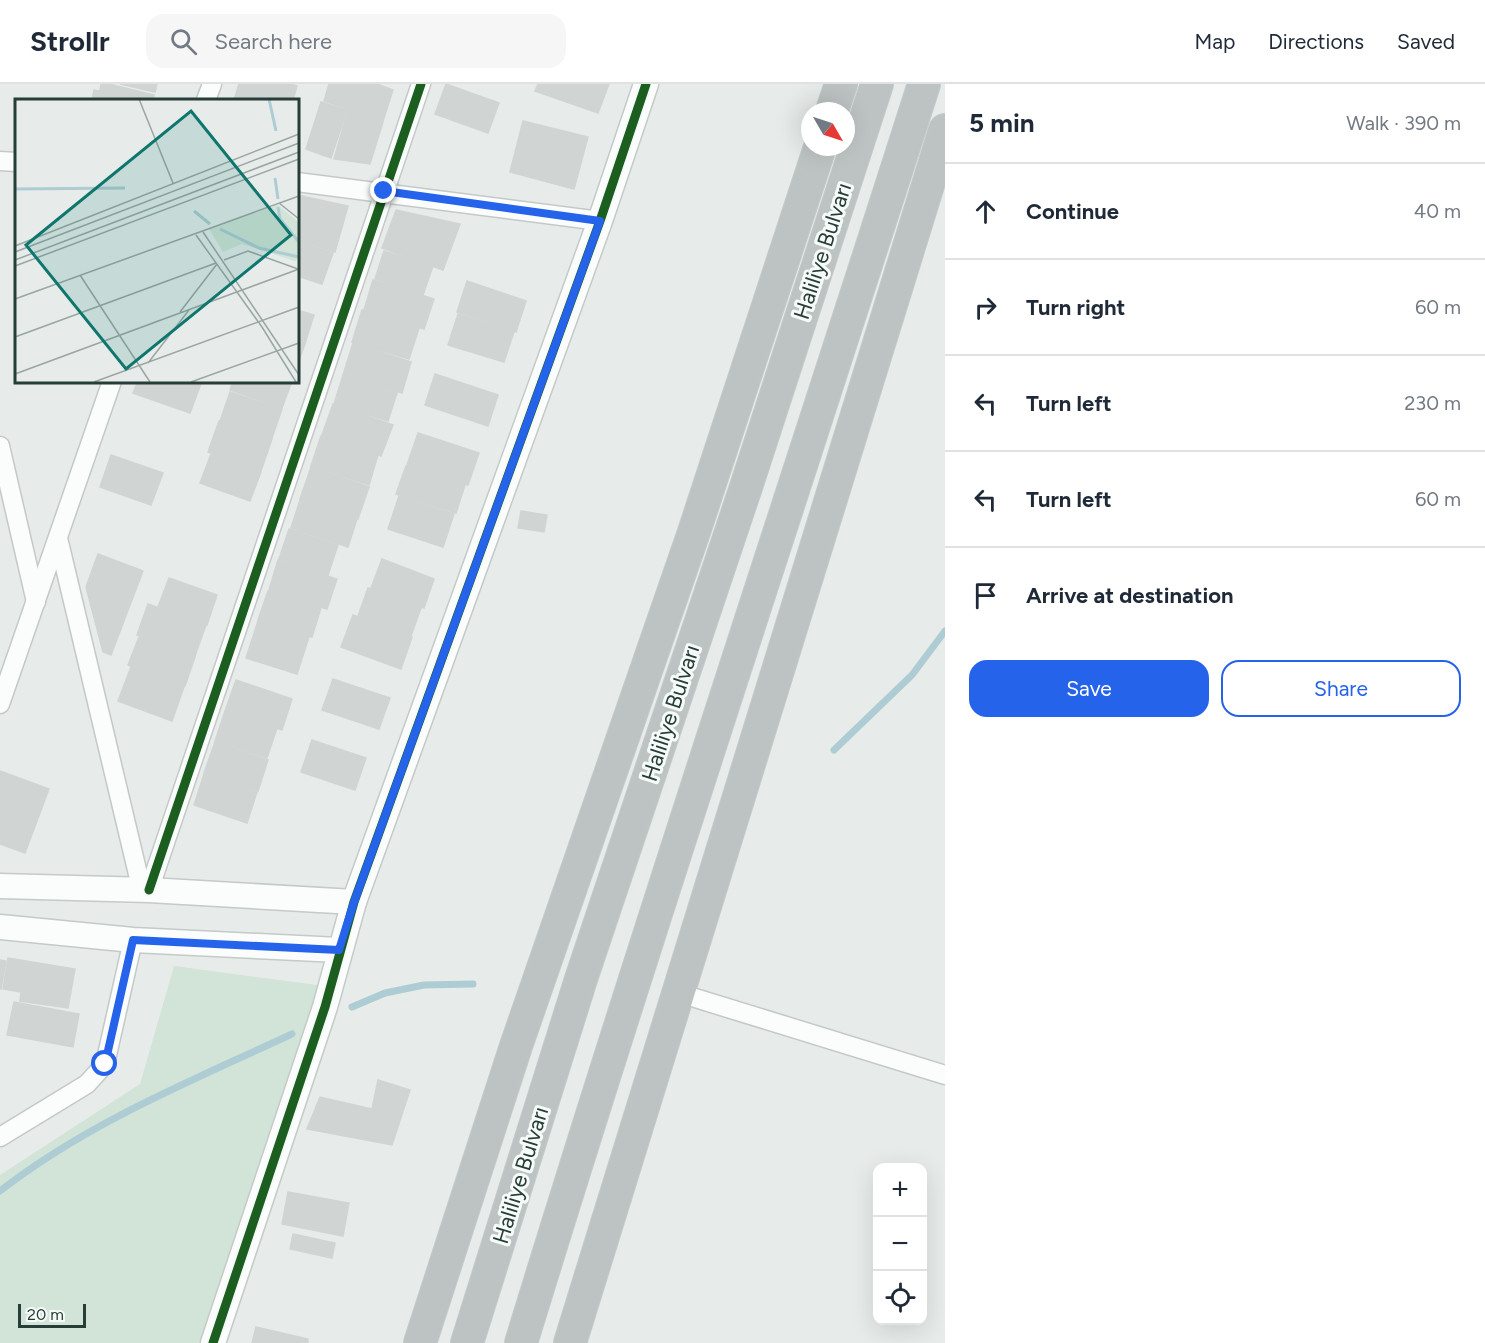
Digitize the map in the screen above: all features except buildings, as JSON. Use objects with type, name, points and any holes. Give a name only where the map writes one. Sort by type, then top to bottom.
[{"type":"highway","points":[[835,102],[842,84]]},
{"type":"highway","name":"Haliliye Bulvarı","points":[[467,1343],[581,979],[742,498],[877,84]]},
{"type":"highway","name":"Haliliye Bulvarı","points":[[521,1343],[631,991],[792,499],[924,84]]},
{"type":"highway","points":[[570,1343],[945,130]]},
{"type":"highway","points":[[420,1343],[516,1046],[694,532],[817,156]]},
{"type":"highway","points":[[581,979],[694,532]]},
{"type":"highway","points":[[631,991],[817,540]]},
{"type":"street","points":[[207,99],[212,84]]},
{"type":"street","points":[[145,890],[421,84]]},
{"type":"street","points":[[213,1343],[325,1007],[354,902],[600,221],[646,84]]},
{"type":"street","points":[[0,161],[15,162]]},
{"type":"street","points":[[298,182],[384,191],[600,221]]},
{"type":"street","points":[[0,704],[112,382]]},
{"type":"street","points":[[0,446],[36,602]]},
{"type":"street","points":[[58,538],[145,890]]},
{"type":"street","points":[[0,886],[145,890],[354,902]]},
{"type":"street","points":[[0,927],[133,940],[339,950]]},
{"type":"street","points":[[0,1137],[87,1084],[105,1064],[133,940]]},
{"type":"street","points":[[679,993],[945,1075]]},
{"type":"green space","points":[[174,966],[332,987],[207,1343],[0,1343],[0,1175],[140,1084]]},
{"type":"waterway","points":[[834,750],[912,675],[945,631]]},
{"type":"waterway","points":[[352,1007],[385,993],[424,985],[473,984]]},
{"type":"waterway","points":[[0,1191],[34,1166],[105,1123],[292,1034]]},
{"type":"cycle path","points":[[149,890],[421,84]]},
{"type":"cycle path","points":[[213,1343],[325,1007],[354,902],[600,221],[646,84]]},
{"type":"route","points":[[105,1064],[133,940],[339,950],[354,902],[600,221],[384,191]]}]
